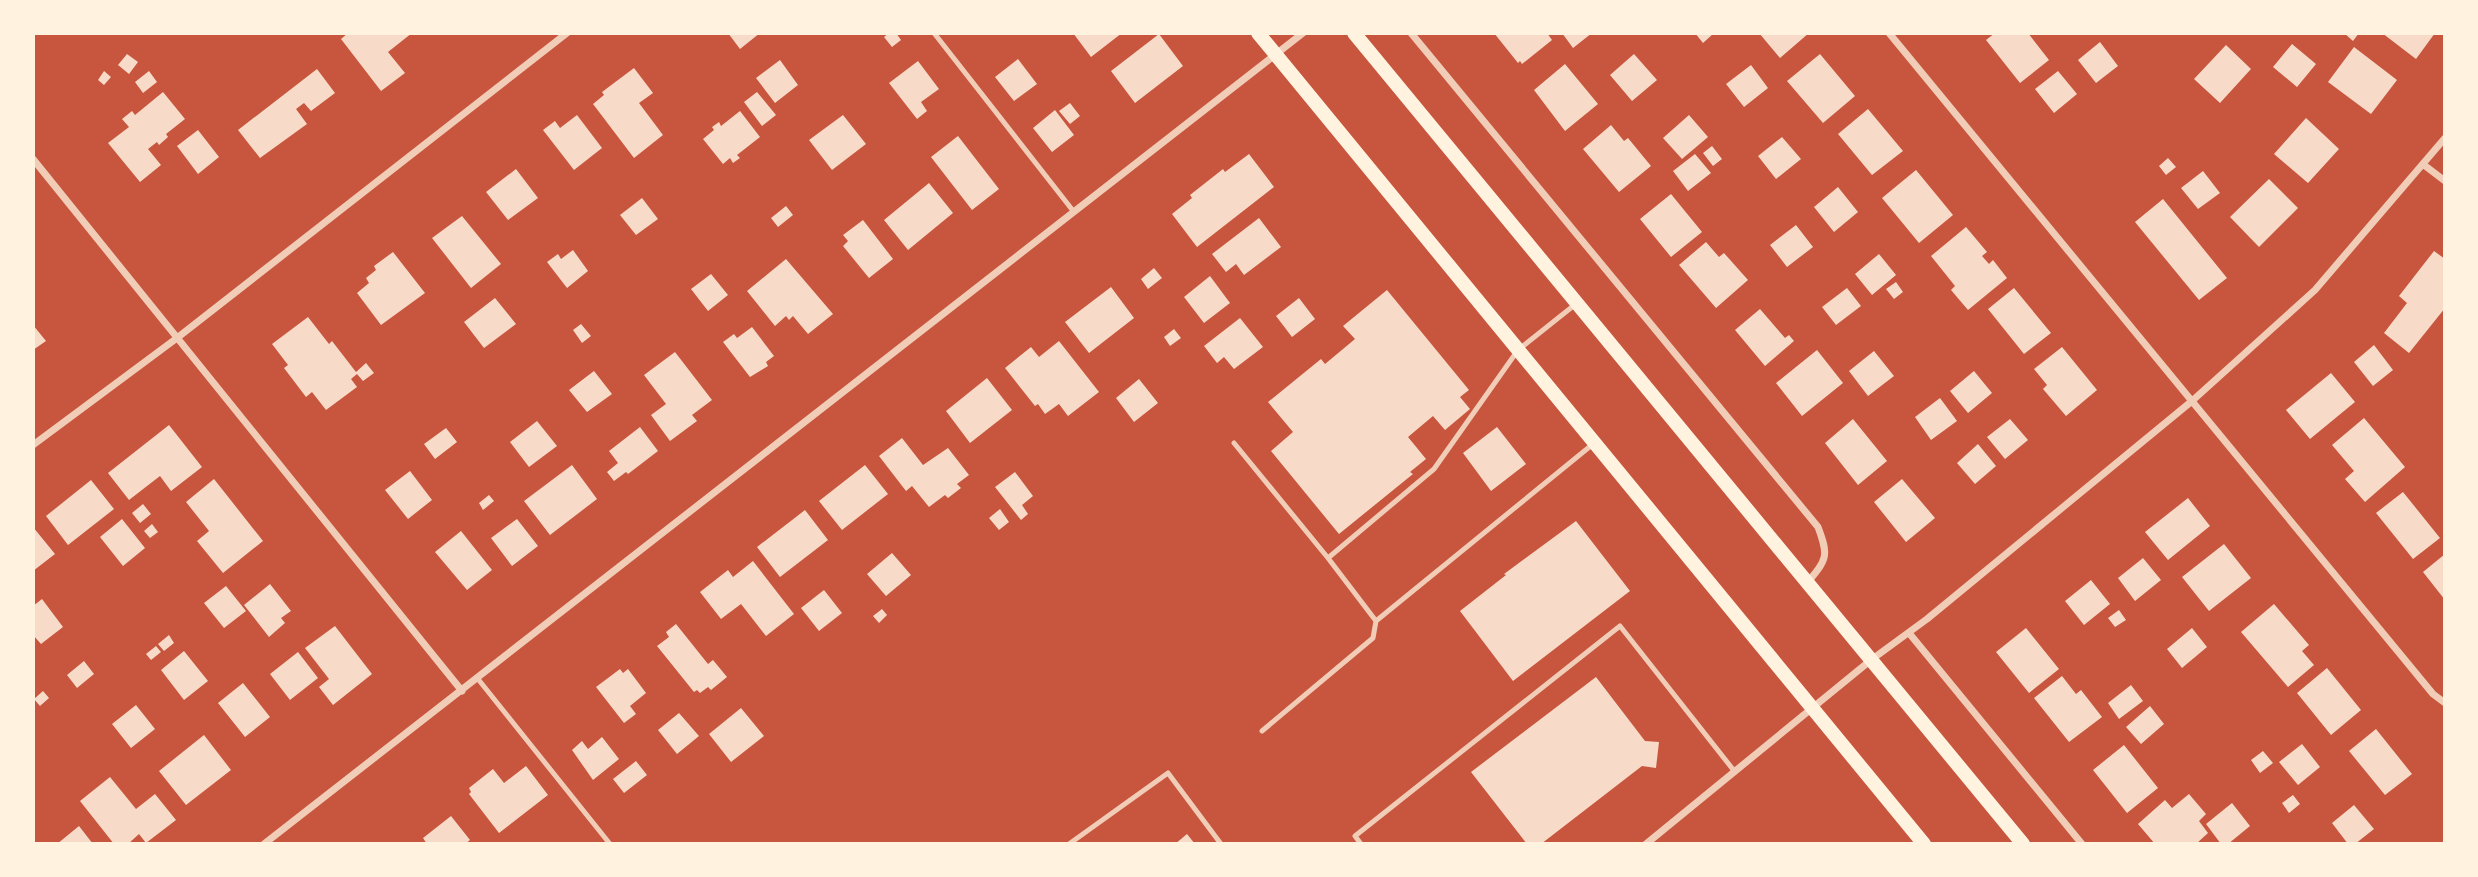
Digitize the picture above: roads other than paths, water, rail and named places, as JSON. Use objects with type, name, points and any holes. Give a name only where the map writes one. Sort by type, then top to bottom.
[{"type":"main road","points":[[1258,33],[1924,844]]},
{"type":"main road","points":[[1354,33],[2023,844]]},
{"type":"street","points":[[33,445],[177,338],[568,33]]},
{"type":"street","points":[[264,844],[1303,33]]},
{"type":"street","points":[[1411,33],[1818,527],[1826,549],[1821,566],[1807,583]]},
{"type":"street","points":[[1890,34],[2424,683],[2445,703]]},
{"type":"street","points":[[1646,844],[2192,401],[2315,290],[2445,138]]},
{"type":"street","points":[[33,159],[462,691]]},
{"type":"street","points":[[2424,165],[2445,181]]},
{"type":"street","points":[[1909,633],[2082,844]]},
{"type":"lane","points":[[934,33],[1074,212]]},
{"type":"lane","points":[[1328,558],[1434,469],[1518,350],[1577,303]]},
{"type":"lane","points":[[1234,443],[1376,621]]},
{"type":"lane","points":[[1262,731],[1373,638],[1376,621],[1594,443]]},
{"type":"lane","points":[[1361,844],[1355,836],[1620,625],[1735,772]]},
{"type":"lane","points":[[478,679],[610,844]]},
{"type":"lane","points":[[1069,844],[1168,773],[1221,844]]}]
